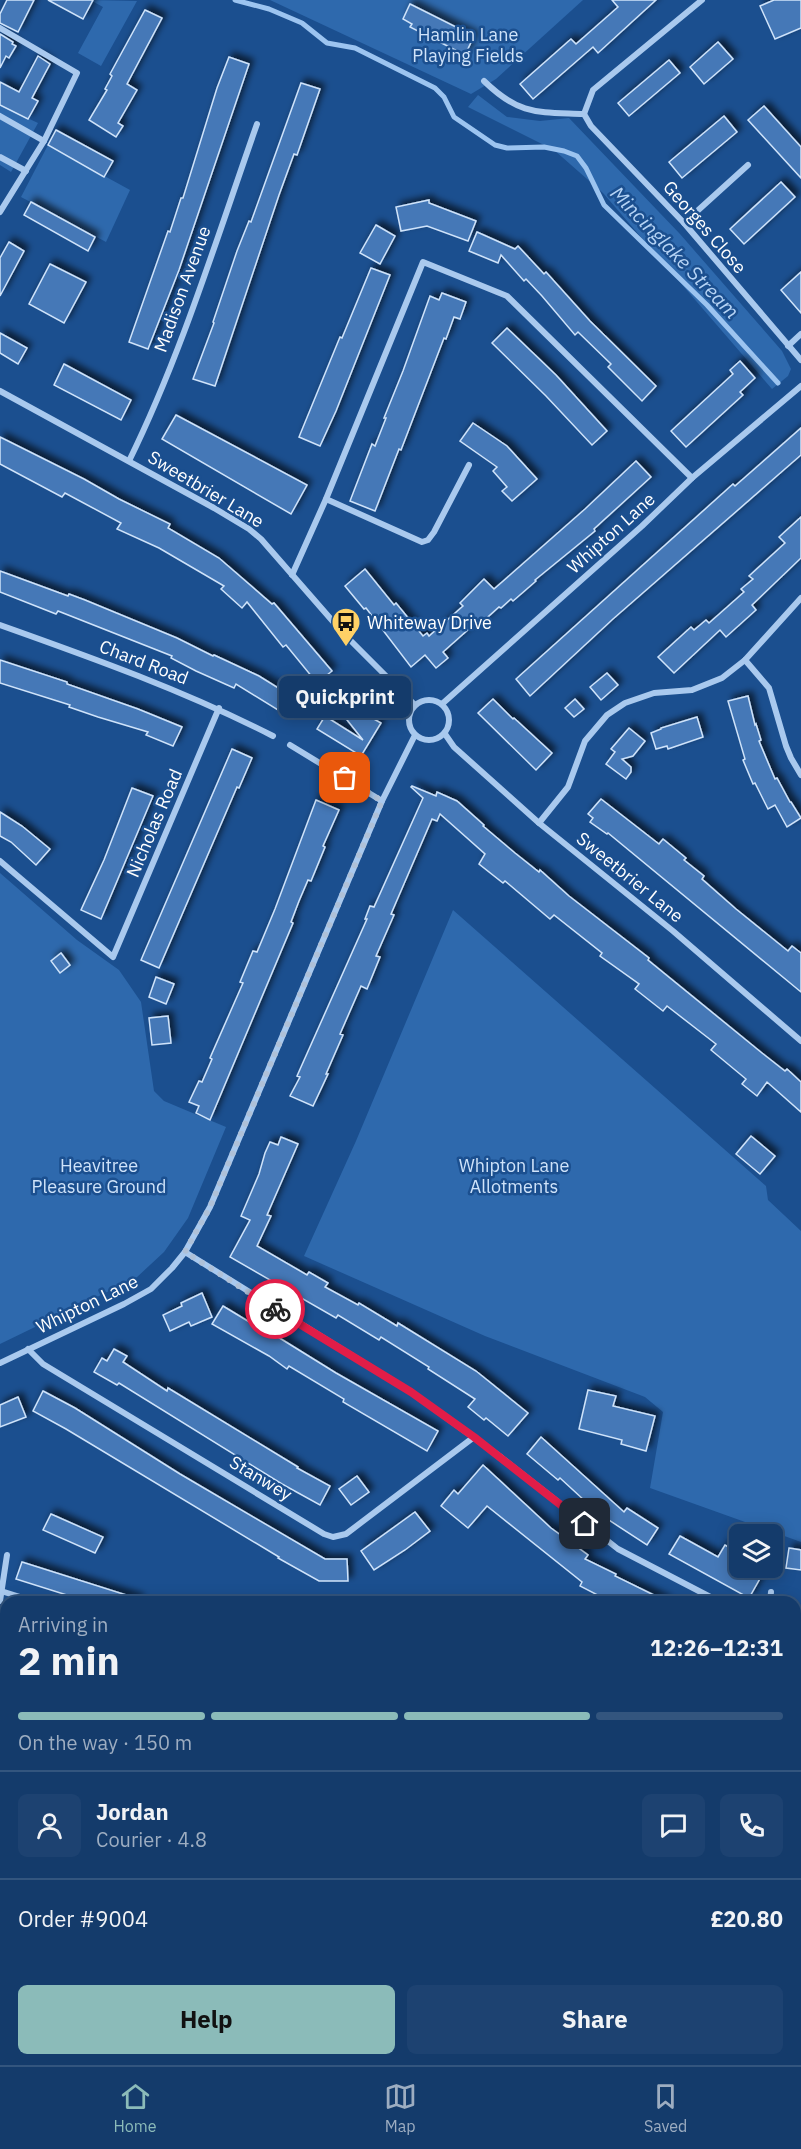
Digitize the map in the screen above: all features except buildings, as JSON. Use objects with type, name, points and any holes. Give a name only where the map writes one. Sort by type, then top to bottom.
[{"type":"street","points":[[484,81],[506,101],[517,106],[536,112],[584,114],[592,90],[702,0]]},
{"type":"street","points":[[0,28],[77,73],[44,141],[0,212]]},
{"type":"street","name":"Georges Close","points":[[584,114],[591,126],[684,223],[801,360]]},
{"type":"street","points":[[0,116],[44,141]]},
{"type":"street","name":"Madison Avenue","points":[[129,461],[153,412],[257,124]]},
{"type":"street","points":[[0,157],[26,171]]},
{"type":"street","points":[[684,223],[748,165]]},
{"type":"street","points":[[292,575],[326,500],[423,262],[507,296],[692,478]]},
{"type":"street","points":[[788,346],[801,334]]},
{"type":"street","name":"Whipton Lane","points":[[442,704],[642,526],[692,478],[801,386]]},
{"type":"street","name":"Sweetbrier Lane","points":[[0,391],[214,508],[261,539],[343,633],[415,705]]},
{"type":"street","points":[[326,500],[422,542],[428,540],[434,532],[469,465]]},
{"type":"street","points":[[539,824],[568,787],[585,741],[607,715],[626,703],[654,693],[692,690],[707,686],[722,678],[745,660],[801,598]]},
{"type":"street","name":"Chard Road","points":[[0,625],[161,684],[219,708],[273,736]]},
{"type":"street","points":[[745,660],[769,688],[788,752],[801,776]]},
{"type":"street","points":[[428,700],[442,704],[449,715],[445,734],[426,741],[415,735],[409,723],[409,717],[415,705],[428,700]]},
{"type":"street","name":"Nicholas Road","points":[[0,861],[113,957],[219,708]]},
{"type":"street","name":"Sweetbrier Lane","points":[[445,734],[454,747],[539,824],[673,931],[801,1041]]},
{"type":"street","name":"Whipton Lane","points":[[0,1363],[151,1289],[185,1252],[210,1207],[382,801],[415,735]]},
{"type":"street","points":[[290,745],[382,801]]},
{"type":"street","points":[[185,1252],[411,1392],[474,1437],[618,1549],[708,1596]]},
{"type":"street","name":"Stanwey","points":[[28,1349],[43,1364],[329,1536],[346,1534],[474,1437]]},
{"type":"street","points":[[7,1555],[1,1591],[17,1596]]},
{"type":"street","points":[[771,1592],[771,1596]]},
{"type":"green space","points":[[90,0],[137,1],[101,66],[78,53],[103,7]]},
{"type":"green space","name":"Hamlin Lane Playing Fields","points":[[270,0],[583,0],[496,79],[471,94]]},
{"type":"green space","points":[[478,95],[507,117],[540,121],[569,118],[680,234],[782,351],[791,369],[788,376],[772,389],[603,193],[554,150],[468,107]]},
{"type":"green space","points":[[0,105],[38,123],[11,172],[0,165]]},
{"type":"green space","points":[[48,145],[130,190],[106,242],[21,197]]},
{"type":"green space","name":"Heavitree Pleasure Ground","points":[[0,873],[77,940],[119,970],[141,1002],[154,1091],[164,1101],[226,1127],[188,1218],[164,1252],[136,1278],[0,1344]]},
{"type":"green space","name":"Whipton Lane Allotments","points":[[453,910],[766,1186],[768,1200],[801,1231],[801,1542],[783,1536],[783,1524],[751,1524],[650,1488],[663,1412],[645,1397],[485,1336],[304,1256],[356,1141]]},
{"type":"waterway","name":"Mincinglake Stream","points":[[235,0],[269,9],[302,23],[327,43],[355,48],[435,88],[444,97],[454,117],[495,145],[507,148],[544,147],[577,156],[586,168],[604,205],[707,305],[778,383]]},
{"type":"way so far","points":[[275,1309],[185,1252],[210,1207],[382,801],[345,778]]},
{"type":"place","name":"Whiteway Drive","points":[[346,648]]},
{"type":"place","name":"Quickprint","points":[[345,778]]},
{"type":"route","points":[[275,1309],[411,1392],[502,1458],[585,1524]]}]
